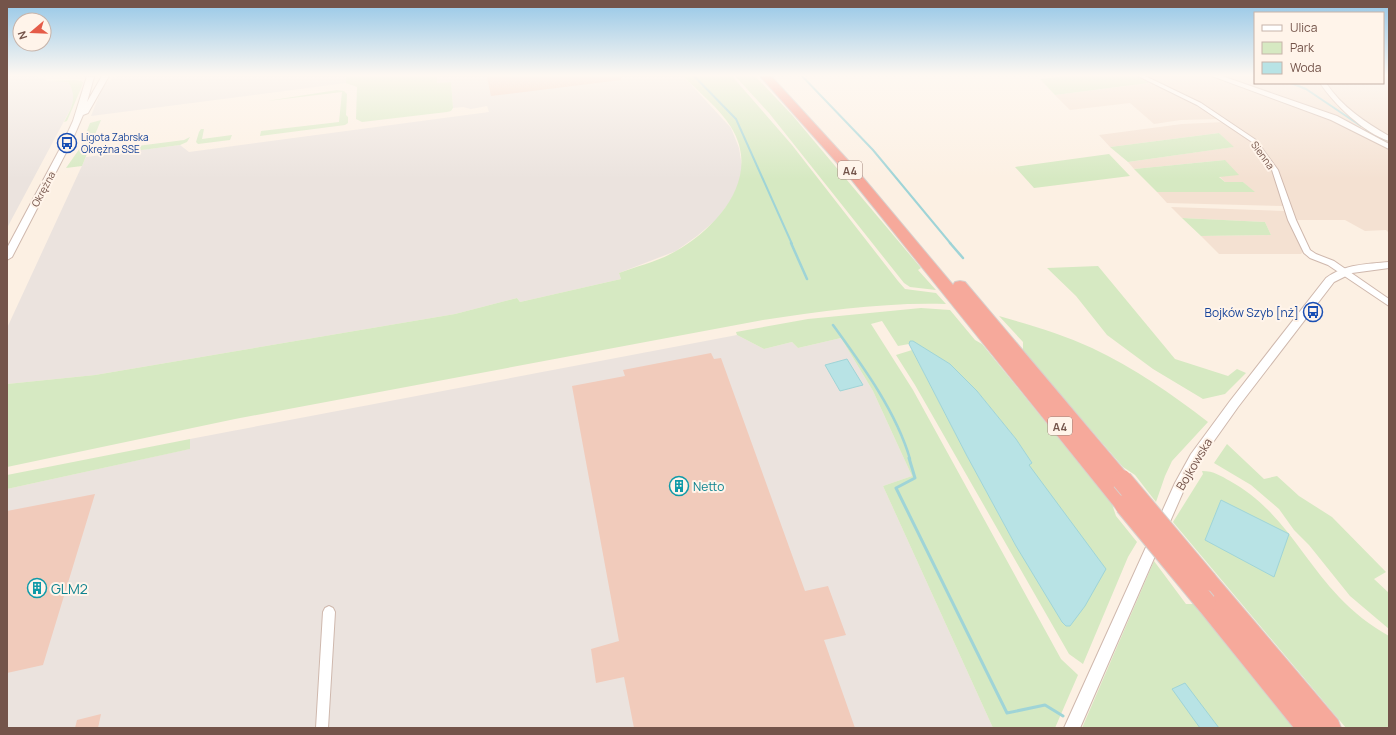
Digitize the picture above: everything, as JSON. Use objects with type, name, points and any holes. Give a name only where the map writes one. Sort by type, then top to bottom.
[{"type":"highway","name":"A4","points":[[796,110],[836,154],[931,268],[1308,728]]},
{"type":"highway","name":"A4","points":[[808,110],[846,151],[1330,728]]},
{"type":"street","name":"Okrężna","points":[[7,257],[67,144],[79,110]]},
{"type":"street","name":"Okrężna","points":[[77,120],[86,110]]},
{"type":"street","name":"Sienna","points":[[1208,110],[1254,141],[1275,170],[1300,238],[1307,251],[1313,256],[1331,263],[1344,271],[1359,284],[1389,303]]},
{"type":"street","points":[[1312,110],[1334,118],[1389,147]]},
{"type":"street","points":[[1345,110],[1368,127],[1389,139]]},
{"type":"street","name":"Bojkowska","points":[[1072,728],[1181,483],[1195,458],[1217,427],[1327,283],[1334,276],[1355,268],[1389,265]]},
{"type":"street","points":[[322,728],[329,612]]},
{"type":"shaded area","points":[[7,110],[70,110],[7,228]]},
{"type":"shaded area","points":[[93,110],[135,110],[91,116]]},
{"type":"shaded area","points":[[488,110],[715,110],[731,128],[739,148],[742,166],[739,183],[731,200],[717,219],[697,236],[676,251],[619,273],[621,279],[520,302],[517,298],[455,314],[95,375],[7,384],[7,328],[86,157],[180,145],[189,152],[489,112]]},
{"type":"shaded area","points":[[1138,110],[1204,110],[1218,119],[1181,120],[1154,124]]},
{"type":"shaded area","points":[[1208,110],[1389,110],[1389,233],[1386,230],[1365,231],[1345,220],[1292,220],[1275,170],[1254,141]]},
{"type":"shaded area","points":[[1224,122],[1250,140],[1273,172],[1284,206],[1167,203],[1157,192],[1254,192],[1243,182],[1225,182],[1219,176],[1225,160],[1134,169],[1128,162],[1233,147],[1219,133],[1110,147],[1099,135],[1182,124]]},
{"type":"shaded area","points":[[1171,207],[1285,211],[1303,252],[1301,254],[1219,254],[1201,236],[1271,235],[1265,222],[1182,218]]},
{"type":"shaded area","points":[[737,335],[764,349],[792,342],[798,348],[841,338],[873,391],[912,476],[883,486],[993,728],[7,728],[7,489],[189,449],[190,439]]},
{"type":"green space","points":[[72,110],[67,121],[64,122],[69,112]]},
{"type":"green space","points":[[340,110],[346,110],[348,123],[345,125],[260,136],[261,131],[339,122]]},
{"type":"green space","points":[[356,110],[451,110],[362,122],[356,119]]},
{"type":"green space","points":[[718,110],[762,110],[792,145],[905,289],[936,293],[946,304],[900,304],[831,310],[763,320],[235,419],[7,467],[7,384],[95,375],[455,314],[517,298],[520,302],[621,279],[619,273],[656,261],[692,241],[707,229],[731,199],[738,182],[741,164],[739,146],[731,127]]},
{"type":"green space","points":[[767,110],[788,110],[793,116],[921,268],[918,270],[936,290],[910,287],[904,283]]},
{"type":"green space","points":[[101,120],[82,166],[66,168],[80,148],[90,123]]},
{"type":"green space","points":[[201,129],[204,129],[202,139],[232,135],[230,140],[198,144],[196,142]]},
{"type":"green space","points":[[1219,133],[1234,147],[1128,162],[1110,147]]},
{"type":"green space","points":[[190,137],[187,142],[180,145],[119,153],[106,152],[106,150],[184,140]]},
{"type":"green space","points":[[1109,154],[1130,176],[1034,188],[1015,167]]},
{"type":"green space","points":[[1225,160],[1239,175],[1219,177],[1225,182],[1243,182],[1255,192],[1157,192],[1134,169]]},
{"type":"green space","points":[[1182,218],[1265,222],[1271,235],[1201,236]]},
{"type":"green space","points":[[1098,266],[1175,359],[1228,376],[1237,369],[1246,373],[1225,394],[1203,399],[1153,369],[1107,335],[1076,296],[1047,268]]},
{"type":"green space","points":[[921,308],[950,310],[975,340],[982,344],[1112,504],[1116,516],[1137,542],[1128,557],[1083,664],[1069,654],[915,385],[896,355],[912,350],[1016,546],[1028,465],[1032,463],[1016,439],[977,391],[950,364],[910,341],[909,344],[898,346],[882,321],[871,324],[913,390],[1061,659],[1078,675],[1055,728],[993,728],[883,486],[912,476],[873,391],[841,338],[798,348],[792,342],[764,349],[737,335],[736,332],[808,319]]},
{"type":"green space","points":[[999,316],[1058,334],[1108,356],[1181,401],[1208,422],[1172,461],[1156,502],[1135,475],[1123,467],[1023,351],[1023,342]]},
{"type":"green space","points":[[190,439],[190,449],[7,489],[7,475]]},
{"type":"green space","points":[[1227,444],[1264,479],[1277,476],[1299,496],[1332,517],[1386,572],[1374,579],[1389,593],[1389,629],[1350,596],[1309,545],[1294,530],[1279,509],[1251,485],[1214,463]]},
{"type":"green space","points":[[1202,471],[1214,473],[1224,477],[1248,492],[1263,505],[1277,519],[1325,582],[1339,597],[1362,618],[1389,636],[1389,728],[1346,728],[1173,522],[1203,474]]},
{"type":"green space","points":[[1154,561],[1186,604],[1194,604],[1294,728],[1082,728]]},
{"type":"water","points":[[910,341],[913,341],[950,364],[977,391],[1016,439],[1032,463],[1029,465],[1106,569],[1085,606],[1070,626],[1066,626],[1062,622],[1016,546],[909,344]]},
{"type":"water","points":[[847,359],[863,385],[840,391],[825,365]]},
{"type":"water","points":[[1221,500],[1289,534],[1274,577],[1205,540]]},
{"type":"water","points":[[1185,683],[1219,728],[1200,728],[1172,689]]},
{"type":"building","name":"Netto","points":[[711,353],[714,359],[721,358],[805,591],[828,586],[846,635],[824,640],[855,728],[634,728],[624,677],[596,683],[591,649],[619,641],[572,386],[625,376],[623,370]]},
{"type":"building","name":"GLM2","points":[[95,494],[43,665],[7,673],[7,511]]},
{"type":"building","points":[[101,714],[98,728],[75,728],[77,720]]},
{"type":"waterway","points":[[728,110],[736,119],[792,244]]},
{"type":"waterway","points":[[835,110],[873,150],[951,244]]},
{"type":"waterway","points":[[1338,110],[1361,126]]},
{"type":"waterway","points":[[1366,130],[1389,144]]},
{"type":"waterway","points":[[791,243],[807,279]]},
{"type":"waterway","points":[[950,243],[963,258]]},
{"type":"waterway","points":[[833,325],[866,372],[887,406],[904,441],[910,459]]},
{"type":"waterway","points":[[909,458],[915,478],[896,488],[1007,713],[1045,705],[1063,716]]},
{"type":"place","name":"Ligota Zabrska Okrężna SSE","points":[[67,143]]},
{"type":"place","name":"Bojków Szyb [nż]","points":[[1313,312]]},
{"type":"place","name":"Netto","points":[[679,486]]},
{"type":"place","name":"GLM2","points":[[37,588]]}]
